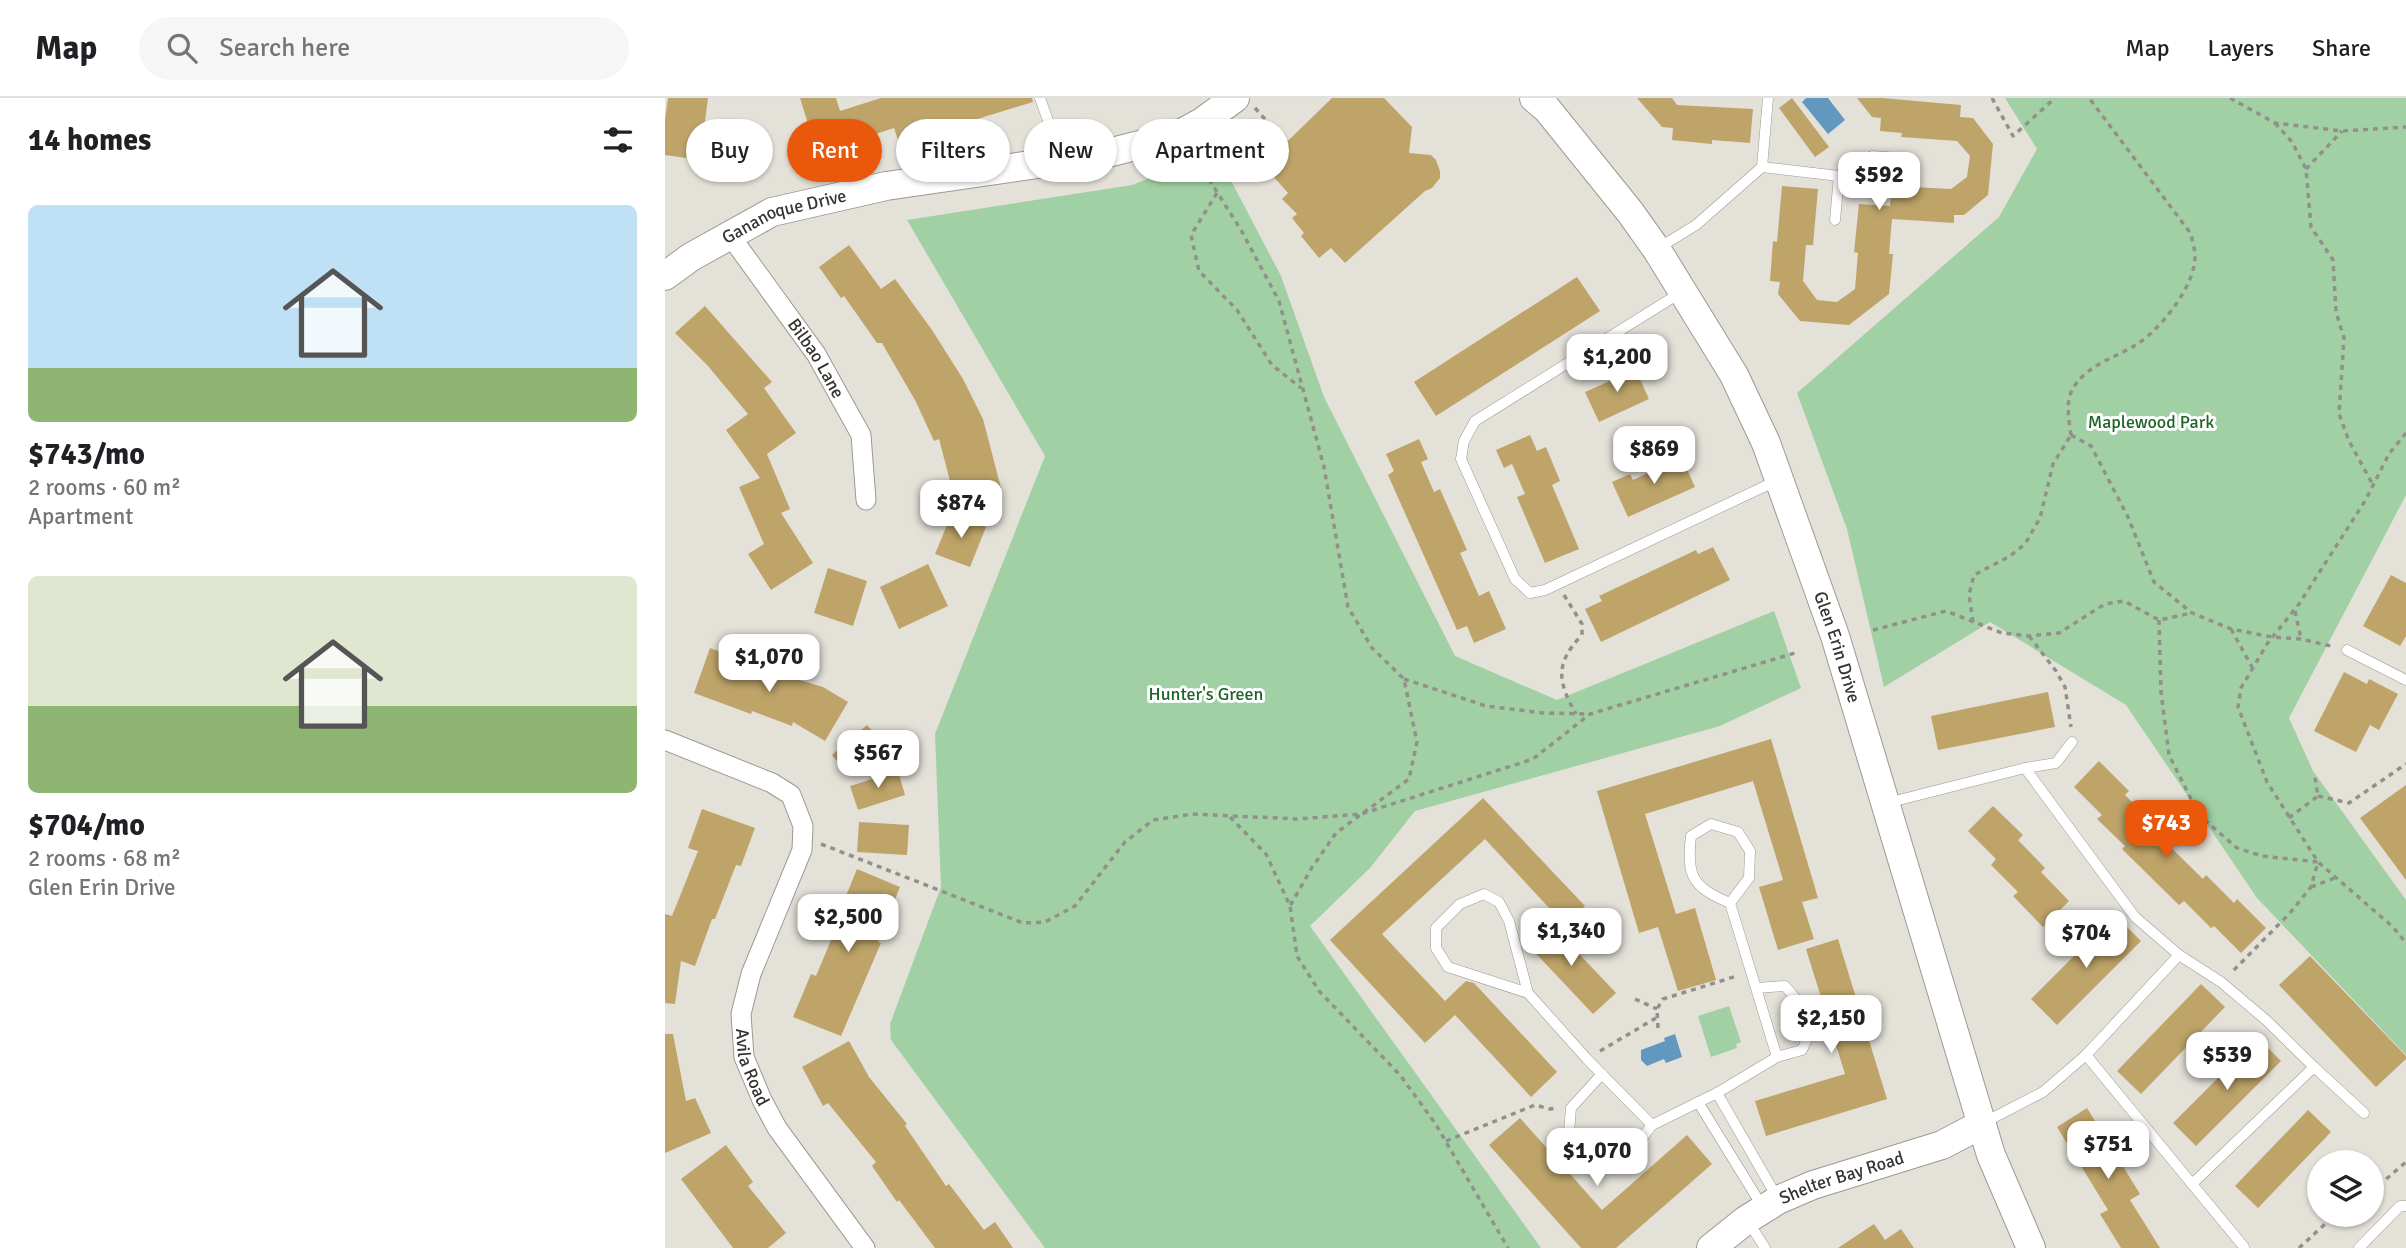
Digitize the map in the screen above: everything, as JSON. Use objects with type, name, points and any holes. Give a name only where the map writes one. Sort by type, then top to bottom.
[{"type":"street","name":"Gananoque Drive","points":[[1206,119],[1235,98]]},
{"type":"street","name":"Glen Erin Drive","points":[[1534,98],[1547,110],[1630,212],[1657,250],[1734,376],[1766,443],[1835,636],[1991,1155],[2031,1248]]},
{"type":"street","name":"Gananoque Drive","points":[[665,276],[729,234],[772,212],[886,186],[1024,166]]},
{"type":"street","name":"Bilbao Lane","points":[[729,234],[816,354],[861,435],[866,500]]},
{"type":"street","name":"Avila Road","points":[[665,740],[772,783],[791,795],[803,826],[802,850],[751,974],[741,1014],[744,1057],[777,1128],[865,1248]]},
{"type":"street","name":"Shelter Bay Road","points":[[1711,1248],[1762,1209],[1813,1185],[1943,1145],[1982,1124]]},
{"type":"lane","points":[[1040,98],[1047,119]]},
{"type":"lane","points":[[1657,250],[1696,225],[1762,167],[1768,98]]},
{"type":"lane","points":[[1762,167],[1839,176],[1872,156],[1897,159]]},
{"type":"lane","points":[[1835,219],[1839,176]]},
{"type":"lane","points":[[1683,291],[1475,421],[1464,441],[1461,459],[1515,579],[1530,593],[1557,584],[1779,480]]},
{"type":"lane","points":[[2347,650],[2406,680]]},
{"type":"lane","points":[[1886,803],[2025,768],[2056,763],[2073,742]]},
{"type":"lane","points":[[2025,768],[2135,917],[2179,955],[2221,982],[2266,1020],[2364,1113]]},
{"type":"lane","points":[[1730,903],[1749,878],[1750,851],[1738,832],[1711,824],[1691,836],[1688,858],[1693,877],[1706,893],[1730,903],[1777,1057]]},
{"type":"lane","points":[[1528,993],[1448,967],[1436,948],[1436,928],[1460,904],[1484,894],[1499,902],[1509,921],[1528,993],[1587,1059],[1652,1125]]},
{"type":"lane","points":[[1982,1124],[2043,1092],[2086,1055],[2179,955]]},
{"type":"lane","points":[[1602,1074],[1571,1108],[1569,1132],[1602,1166],[1625,1161],[1652,1125],[1717,1093],[1777,1057],[1802,1050],[1807,1039],[1796,999],[1786,986],[1757,988]]},
{"type":"lane","points":[[2086,1055],[2244,1247]]},
{"type":"lane","points":[[2192,1184],[2314,1067]]},
{"type":"lane","points":[[1717,1093],[1762,1209],[1765,1248]]},
{"type":"lane","points":[[1698,1102],[1762,1209]]},
{"type":"lane","points":[[2359,1248],[2400,1206],[2406,1206]]},
{"type":"path","points":[[1247,98],[1266,119]]},
{"type":"path","points":[[1992,98],[2013,136],[2055,98]]},
{"type":"path","points":[[1973,622],[1969,595],[1974,575],[2010,556],[2025,544],[2040,518],[2053,464],[2071,435],[2068,409],[2073,389],[2097,363],[2139,343],[2168,316],[2188,286],[2196,256],[2191,234],[2089,98]]},
{"type":"path","points":[[2230,98],[2275,123],[2292,142],[2306,169],[2311,227],[2333,260],[2336,312],[2344,338],[2339,414],[2349,441],[2374,485]]},
{"type":"path","points":[[2275,123],[2342,131],[2406,127]]},
{"type":"path","points":[[2306,169],[2342,131]]},
{"type":"path","points":[[1210,182],[1241,230],[1279,301],[1324,467],[1348,607],[1372,648],[1404,679],[1486,706],[1590,715]]},
{"type":"path","points":[[1217,193],[1191,235],[1199,271],[1237,310],[1272,365],[1302,390]]},
{"type":"path","points":[[2406,433],[2389,454],[2374,485],[2294,610],[2272,637],[2241,688],[2238,707],[2267,782],[2318,862],[2393,927],[2406,943]]},
{"type":"path","points":[[2071,435],[2091,446],[2128,517],[2154,582],[2192,613],[2231,629],[2272,637],[2301,639],[2347,650]]},
{"type":"path","points":[[1557,584],[1582,624],[1582,635],[1572,645],[1560,676],[1563,691],[1576,714]]},
{"type":"path","points":[[1873,630],[1946,611],[2002,633],[2029,636],[2059,633],[2105,604],[2124,601],[2159,620],[2192,613]]},
{"type":"path","points":[[2294,610],[2301,639]]},
{"type":"path","points":[[2159,620],[2161,692],[2169,755],[2199,815],[2237,848],[2262,856],[2318,862]]},
{"type":"path","points":[[2231,629],[2253,668]]},
{"type":"path","points":[[2029,636],[2065,687],[2073,742]]},
{"type":"path","points":[[802,836],[1023,923],[1045,922],[1075,906],[1125,842],[1153,820],[1192,814],[1297,819],[1361,814],[1533,759],[1590,715],[1795,653]]},
{"type":"path","points":[[1290,906],[1336,833],[1409,779],[1417,741],[1404,679]]},
{"type":"path","points":[[2289,818],[2318,796],[2349,803],[2406,764]]},
{"type":"path","points":[[2315,778],[2318,796]]},
{"type":"path","points":[[1229,816],[1266,854],[1290,906],[1297,956],[1319,991],[1400,1075],[1446,1141],[1508,1248]]},
{"type":"path","points":[[2221,982],[2290,913],[2311,887],[2318,862]]},
{"type":"path","points":[[2311,887],[2336,877]]},
{"type":"path","points":[[1658,1028],[1657,1009],[1663,999],[1752,972]]},
{"type":"path","points":[[1635,999],[1657,1009]]},
{"type":"path","points":[[1587,1059],[1656,1018]]},
{"type":"path","points":[[1446,1141],[1535,1105],[1549,1109],[1571,1108]]},
{"type":"path","points":[[2384,1181],[2406,1162]]},
{"type":"path","points":[[2299,1248],[2322,1227]]},
{"type":"green space","name":"Maplewood Park","points":[[2005,98],[2406,98],[2406,495],[2289,718],[2313,771],[2406,900],[2406,1055],[2257,898],[2126,705],[1990,622],[1884,687],[1847,529],[1797,393],[1999,217],[2037,149]]},
{"type":"green space","name":"Hunter's Green","points":[[1140,182],[1232,182],[1281,276],[1324,397],[1455,656],[1557,700],[1774,611],[1801,688],[1720,726],[1415,811],[1370,868],[1310,926],[1541,1248],[1045,1248],[891,1040],[890,1024],[941,887],[935,734],[1045,456],[907,220]]},
{"type":"green space","points":[[1729,1006],[1741,1042],[1736,1044],[1737,1048],[1711,1057],[1698,1016]]},
{"type":"water","points":[[1806,98],[1828,98],[1845,120],[1828,134],[1802,102]]},
{"type":"water","points":[[1675,1034],[1682,1057],[1666,1063],[1664,1059],[1647,1066],[1641,1060],[1641,1050]]},
{"type":"building","points":[[668,98],[708,98],[705,119],[686,119],[686,158],[665,155]]},
{"type":"building","points":[[800,98],[836,98],[840,111],[881,98],[1032,98],[1033,102],[977,119],[896,119],[896,134],[894,128],[882,132],[882,119],[807,119]]},
{"type":"building","points":[[1332,98],[1384,98],[1412,127],[1409,153],[1431,155],[1436,160],[1440,178],[1432,188],[1425,191],[1345,263],[1331,248],[1319,258],[1301,236],[1304,233],[1292,218],[1297,214],[1282,199],[1288,193],[1278,182],[1289,182],[1289,140]]},
{"type":"building","points":[[1637,98],[1672,98],[1677,105],[1753,109],[1750,143],[1712,140],[1712,144],[1672,140],[1673,128],[1662,127]]},
{"type":"building","points":[[1792,98],[1829,147],[1815,157],[1779,108]]},
{"type":"building","points":[[1857,98],[1961,105],[1960,117],[1973,118],[1993,144],[1988,195],[1964,215],[1954,215],[1954,223],[1892,219],[1889,254],[1893,254],[1889,294],[1849,325],[1800,321],[1778,294],[1780,282],[1770,281],[1782,186],[1818,189],[1813,245],[1806,245],[1803,281],[1817,300],[1837,302],[1855,289],[1858,253],[1854,252],[1859,204],[1890,206],[1892,181],[1915,182],[1914,187],[1951,189],[1967,177],[1970,156],[1957,141],[1901,137],[1902,133],[1880,131],[1881,118],[1872,117]]},
{"type":"building","points":[[849,245],[881,289],[895,279],[963,379],[983,419],[1001,488],[955,500],[939,439],[934,441],[916,402],[882,343],[877,343],[844,296],[841,298],[819,267]]},
{"type":"building","points":[[1577,277],[1600,311],[1436,416],[1414,382]]},
{"type":"building","points":[[705,306],[772,382],[764,388],[796,433],[767,454],[790,509],[781,513],[813,563],[771,590],[748,554],[764,544],[739,487],[760,478],[726,430],[748,414],[708,366],[675,333]]},
{"type":"building","points":[[1633,364],[1649,399],[1599,422],[1585,392],[1610,381],[1608,375]]},
{"type":"building","points":[[1530,435],[1537,451],[1546,447],[1560,481],[1552,485],[1579,549],[1545,563],[1517,497],[1525,494],[1512,464],[1504,468],[1496,450]]},
{"type":"building","points":[[1419,439],[1428,459],[1421,462],[1434,492],[1440,489],[1467,550],[1460,553],[1479,596],[1489,591],[1506,629],[1474,643],[1467,626],[1457,630],[1388,475],[1394,471],[1386,454]]},
{"type":"building","points":[[1679,452],[1695,487],[1628,517],[1612,482],[1630,474],[1633,480],[1663,466],[1660,460]]},
{"type":"building","points":[[952,513],[986,527],[970,567],[935,554]]},
{"type":"building","points":[[1713,547],[1730,580],[1601,642],[1585,609],[1602,601],[1599,596],[1696,550],[1698,554]]},
{"type":"building","points":[[928,564],[948,606],[899,629],[880,587]]},
{"type":"building","points":[[828,568],[867,581],[853,626],[814,613]]},
{"type":"building","points":[[2391,575],[2406,583],[2406,636],[2400,646],[2363,626]]},
{"type":"building","points":[[710,648],[823,687],[848,702],[825,741],[793,722],[792,726],[752,711],[751,714],[694,693]]},
{"type":"building","points":[[2344,672],[2367,684],[2369,679],[2398,694],[2379,730],[2370,725],[2356,752],[2314,731]]},
{"type":"building","points":[[2048,692],[2055,727],[1938,750],[1931,716]]},
{"type":"building","points":[[867,725],[882,742],[846,772],[832,755]]},
{"type":"building","points":[[1771,739],[1818,898],[1802,902],[1814,939],[1778,950],[1759,887],[1783,880],[1753,781],[1645,814],[1676,914],[1695,908],[1716,980],[1678,991],[1658,927],[1639,933],[1597,791]]},
{"type":"building","points":[[2099,761],[2129,791],[2125,795],[2152,822],[2149,826],[2203,879],[2206,875],[2234,903],[2237,899],[2266,928],[2241,953],[2184,901],[2179,905],[2122,849],[2125,846],[2097,819],[2102,815],[2074,787]]},
{"type":"building","points":[[898,771],[905,795],[858,810],[850,786]]},
{"type":"building","points":[[2406,785],[2406,880],[2360,818]]},
{"type":"building","points":[[1483,798],[1585,906],[1565,925],[1485,839],[1382,934],[1445,1001],[1466,981],[1474,983],[1557,1072],[1531,1097],[1455,1015],[1425,1043],[1330,940]]},
{"type":"building","points":[[1993,806],[2023,835],[2018,840],[2045,868],[2041,872],[2069,901],[2043,927],[2013,896],[2018,892],[1991,865],[1996,859],[1968,831]]},
{"type":"building","points":[[702,809],[755,828],[741,866],[736,865],[715,919],[712,919],[695,966],[681,961],[675,1004],[665,1003],[665,914],[672,916],[698,851],[688,848]]},
{"type":"building","points":[[859,822],[909,825],[907,855],[857,852]]},
{"type":"building","points":[[857,869],[900,887],[878,942],[881,943],[841,1036],[793,1017],[811,974],[816,976]]},
{"type":"building","points":[[2115,915],[2141,941],[2057,1025],[2031,999]]},
{"type":"building","points":[[1549,922],[1616,993],[1593,1014],[1526,943]]},
{"type":"building","points":[[1838,939],[1887,1099],[1766,1136],[1755,1101],[1845,1074],[1806,949]]},
{"type":"building","points":[[2310,956],[2406,1056],[2376,1087],[2279,985]]},
{"type":"building","points":[[2201,984],[2225,1007],[2141,1094],[2117,1071]]},
{"type":"building","points":[[665,1034],[673,1034],[686,1101],[695,1098],[711,1133],[665,1153]]},
{"type":"building","points":[[2258,1038],[2281,1061],[2196,1146],[2173,1123]]},
{"type":"building","points":[[849,1041],[869,1077],[907,1124],[905,1126],[946,1186],[949,1184],[984,1230],[995,1222],[1013,1248],[935,1248],[899,1200],[897,1202],[872,1166],[876,1162],[828,1103],[823,1106],[802,1067]]},
{"type":"building","points":[[2087,1108],[2140,1194],[2130,1200],[2160,1248],[2121,1248],[2100,1214],[2108,1210],[2057,1127]]},
{"type":"building","points":[[2308,1110],[2331,1132],[2314,1150],[2307,1150],[2307,1157],[2258,1208],[2235,1186]]},
{"type":"building","points":[[1520,1118],[1602,1210],[1687,1135],[1712,1164],[1616,1248],[1581,1248],[1489,1145]]},
{"type":"building","points":[[726,1145],[753,1182],[748,1186],[786,1233],[768,1248],[733,1248],[681,1179]]},
{"type":"building","points":[[1874,1224],[1885,1240],[1901,1229],[1914,1248],[1838,1248]]}]
